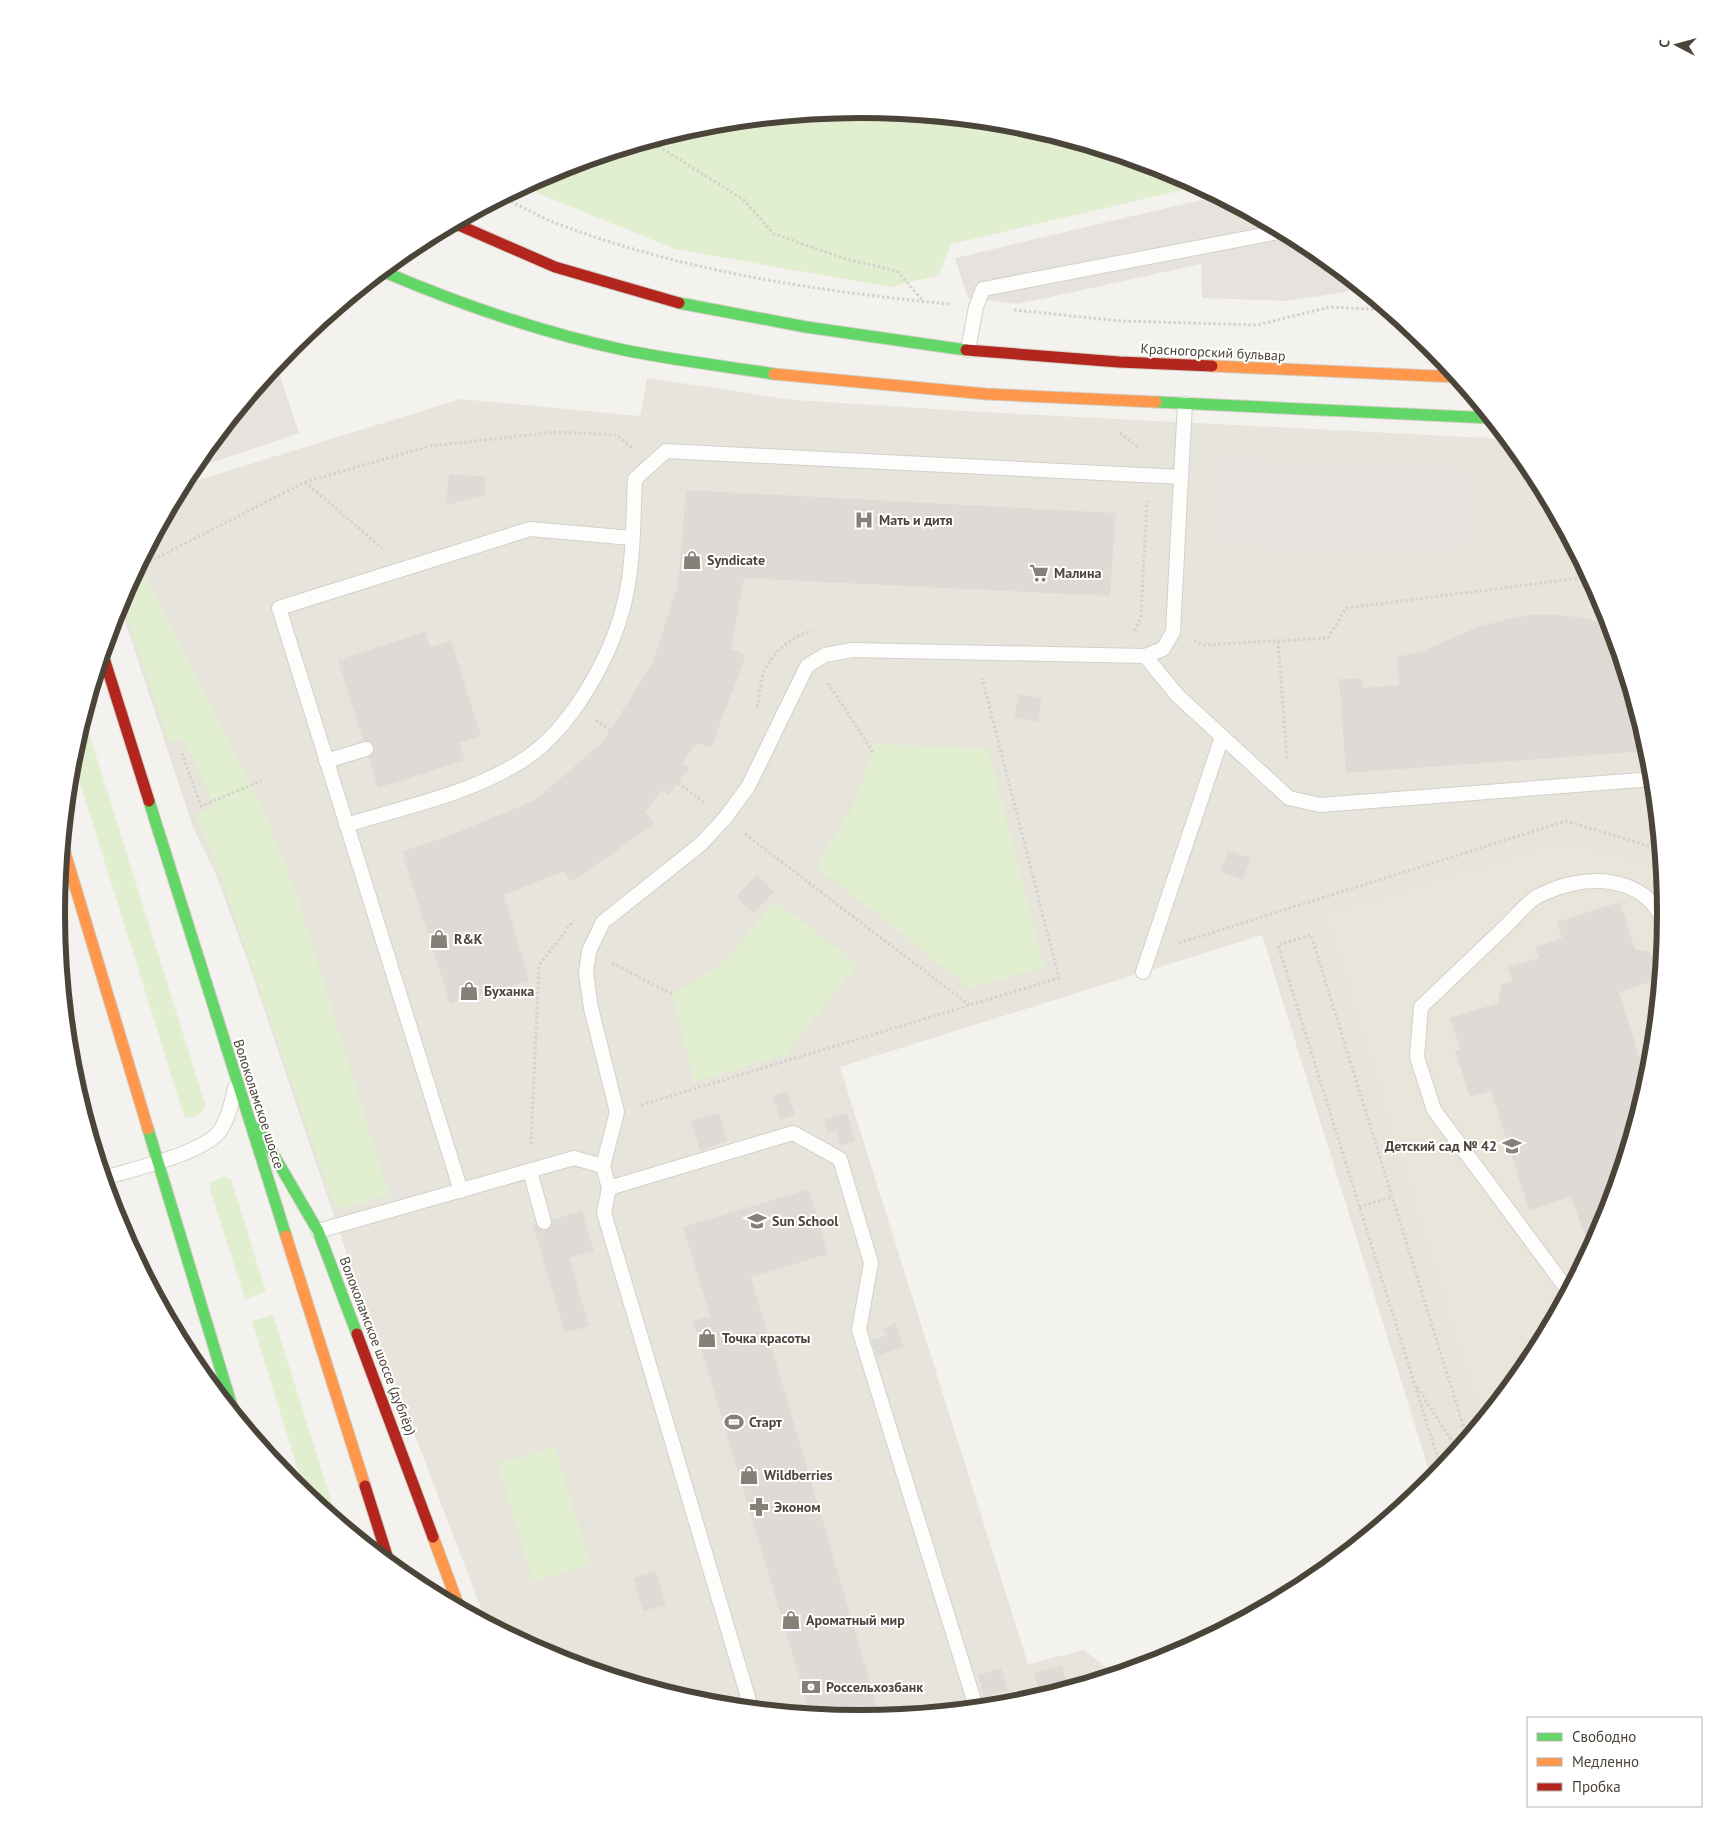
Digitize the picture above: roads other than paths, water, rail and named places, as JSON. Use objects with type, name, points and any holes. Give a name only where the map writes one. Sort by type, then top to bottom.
[{"type":"main road","name":"Красногорский бульвар","points":[[460,226],[555,267],[674,302],[806,326],[968,350],[1119,362],[1448,377]]},
{"type":"main road","points":[[388,274],[419,287],[517,321],[623,350],[777,375],[986,394],[1483,418]]},
{"type":"main road","name":"Волоколамское шоссе","points":[[105,665],[386,1552]]},
{"type":"main road","points":[[67,860],[228,1397]]},
{"type":"main road","name":"Волоколамское шоссе (дублёр)","points":[[245,1108],[318,1231],[457,1599]]},
{"type":"lane","points":[[968,350],[976,306],[984,289],[1274,234]]},
{"type":"lane","points":[[749,1702],[604,1213],[610,1188],[603,1166],[617,1112],[592,1008],[586,973],[589,951],[604,922],[701,844],[725,818],[748,787],[807,666],[825,655],[852,650],[1145,656],[1163,649],[1172,632],[1185,404]]},
{"type":"lane","points":[[346,825],[474,785],[521,762],[555,733],[585,692],[608,650],[625,599],[632,538],[635,479],[666,451],[1181,478]]},
{"type":"lane","points":[[461,1191],[279,608],[530,529],[632,538]]},
{"type":"lane","points":[[1145,656],[1178,696],[1289,798],[1320,805],[1645,780]]},
{"type":"lane","points":[[1143,972],[1222,737]]},
{"type":"lane","points":[[326,761],[366,749]]},
{"type":"lane","points":[[1565,1285],[1434,1110],[1417,1056],[1421,1007],[1539,895],[1584,880],[1606,880],[1643,894],[1657,909]]},
{"type":"lane","points":[[110,1176],[158,1162],[204,1145],[219,1132],[230,1109],[237,1083]]},
{"type":"lane","points":[[610,1188],[793,1133],[840,1159],[871,1263],[860,1330],[974,1701]]},
{"type":"lane","points":[[318,1231],[574,1158],[603,1166]]},
{"type":"lane","points":[[530,1171],[544,1222]]},
{"type":"place","name":"Мать и дитя","points":[[864,520]]},
{"type":"place","name":"Syndicate","points":[[692,560]]},
{"type":"place","name":"Малина","points":[[1039,573]]},
{"type":"place","name":"R&K","points":[[439,939]]},
{"type":"place","name":"Буханка","points":[[469,991]]},
{"type":"place","name":"Детский сад № 42","points":[[1512,1146]]},
{"type":"place","name":"Sun School","points":[[757,1221]]},
{"type":"place","name":"Точка красоты","points":[[707,1338]]},
{"type":"place","name":"Старт","points":[[734,1422]]},
{"type":"place","name":"Wildberries","points":[[749,1475]]},
{"type":"place","name":"Эконом","points":[[759,1507]]},
{"type":"place","name":"Ароматный мир","points":[[791,1620]]},
{"type":"place","name":"Россельхозбанк","points":[[811,1687]]}]
